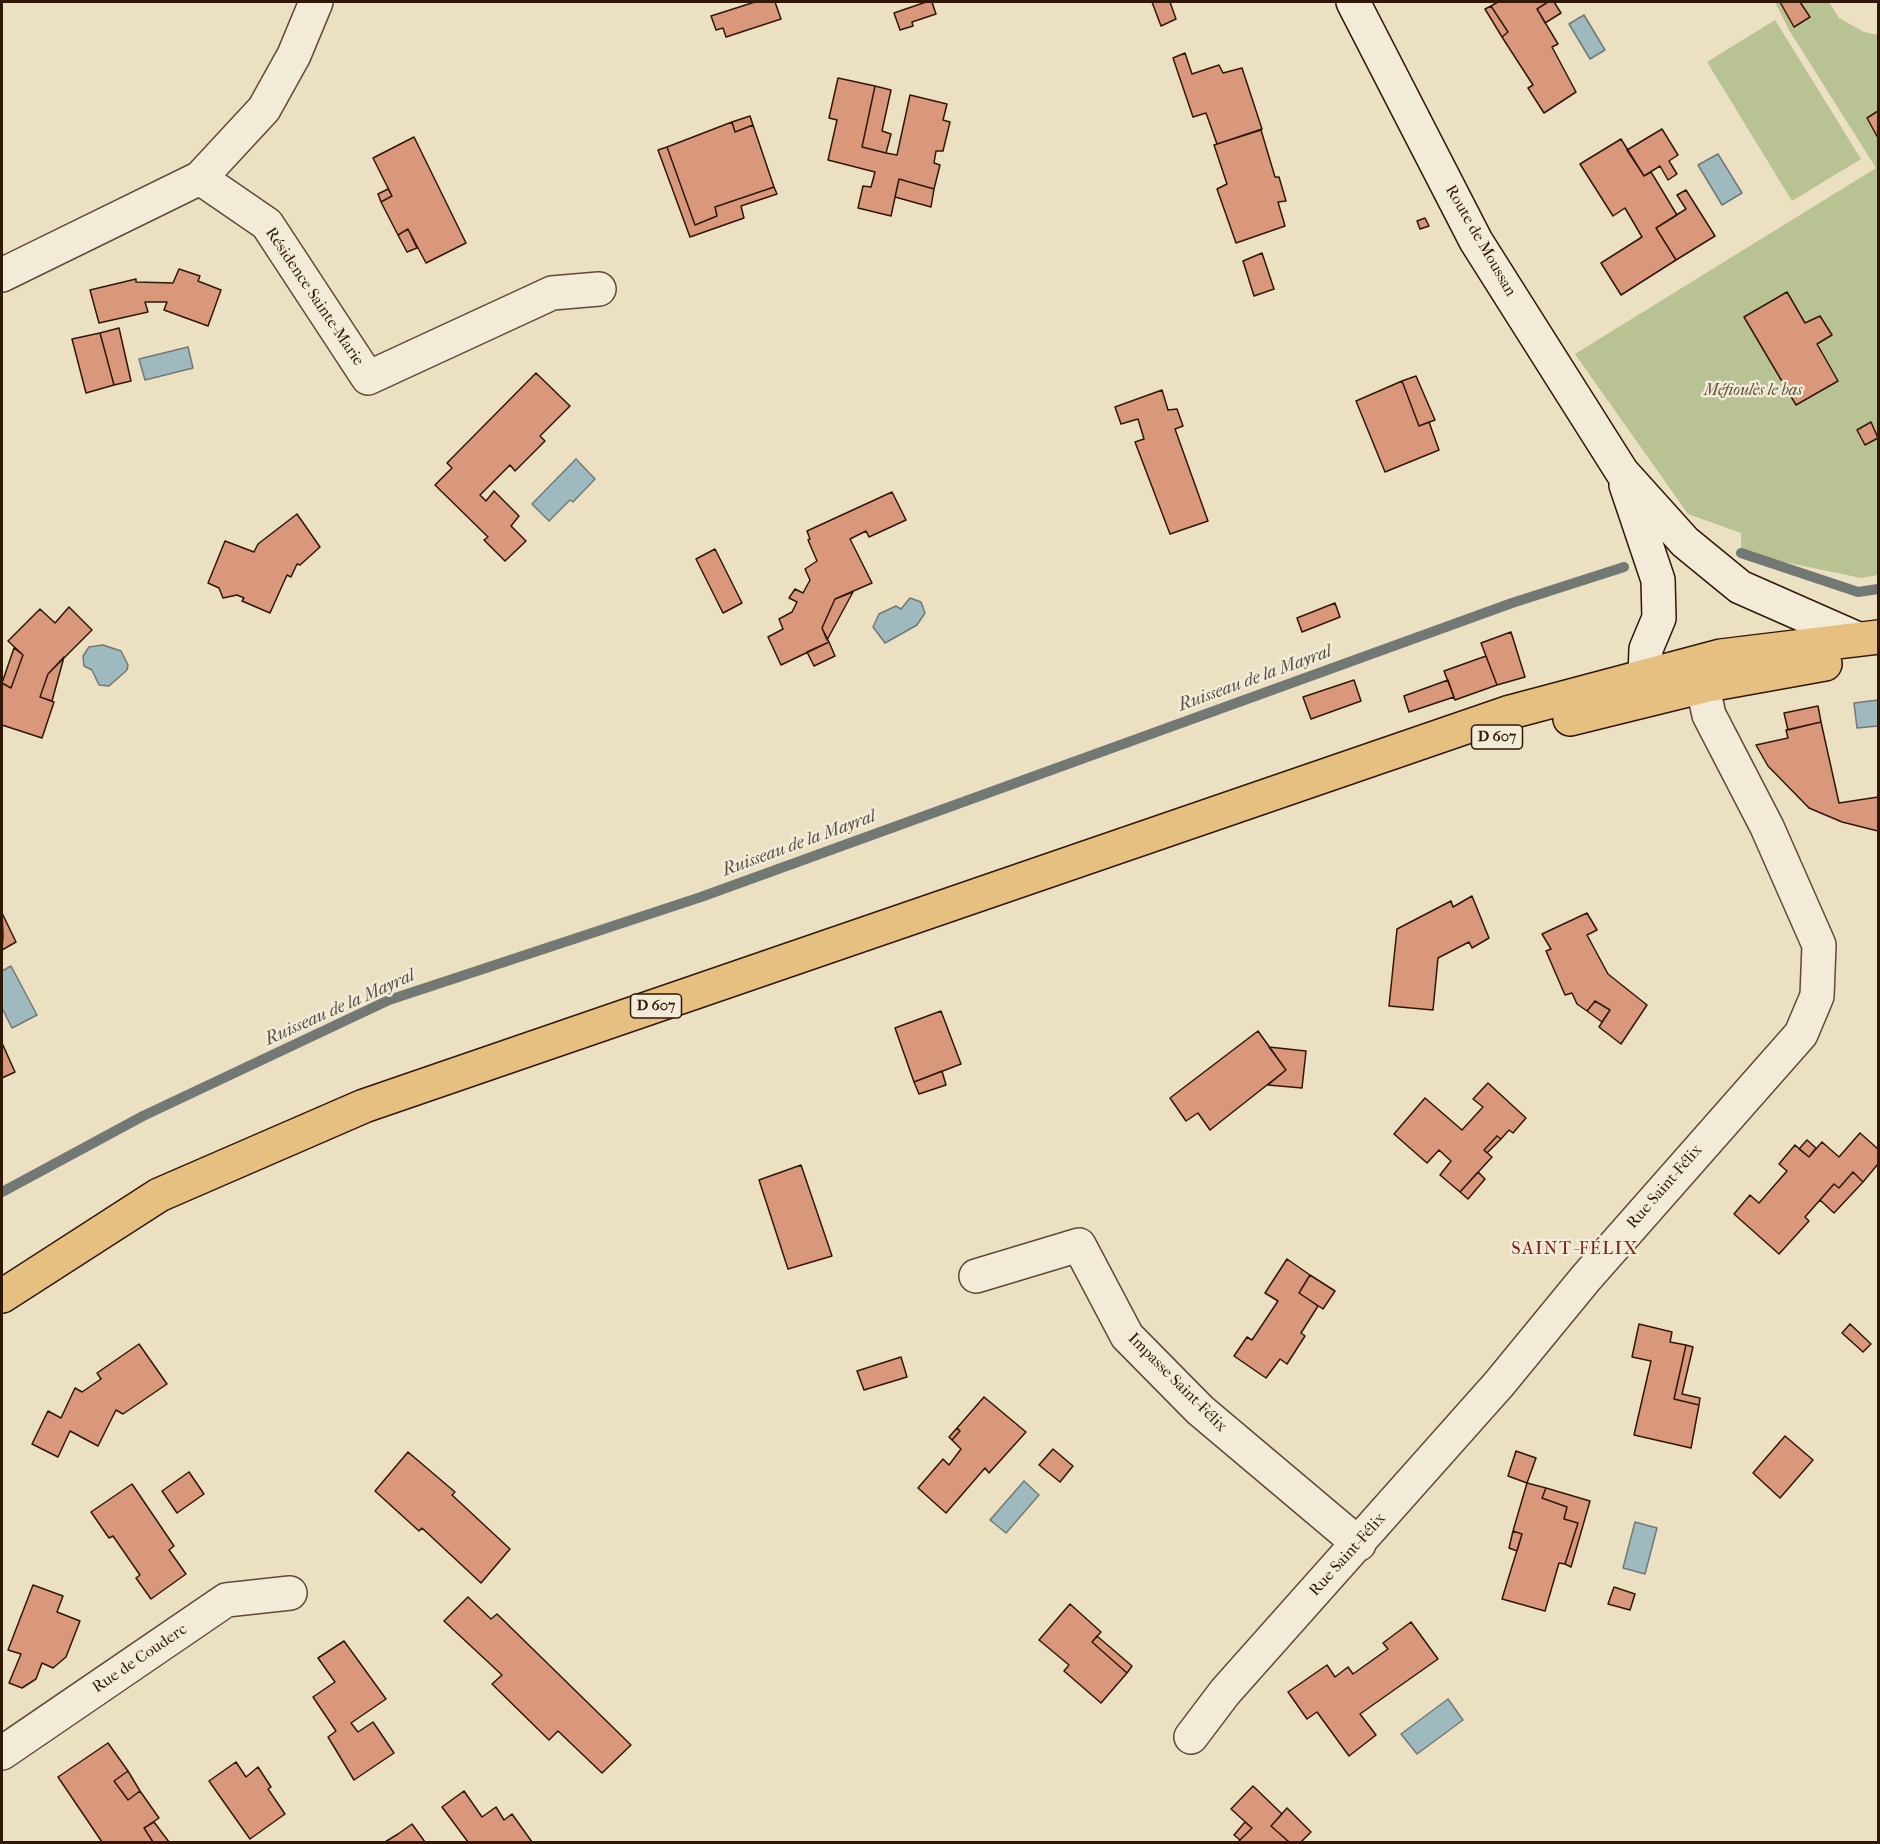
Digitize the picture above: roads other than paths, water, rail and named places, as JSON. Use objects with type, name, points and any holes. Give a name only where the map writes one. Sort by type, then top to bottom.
[{"type":"main road","name":"D 607","points":[[2,1296],[159,1196],[364,1106],[1507,713],[1721,656],[1872,644]]},
{"type":"main road","name":"D 607","points":[[1286,789],[1872,644]]},
{"type":"main road","name":"D 607","points":[[2,1314],[47,1268]]},
{"type":"street","points":[[2,275],[200,178],[264,109],[294,55],[316,2]]},
{"type":"street","name":"Route de Moussan","points":[[1353,2],[1476,241],[1622,472]]},
{"type":"street","name":"Résidence Sainte-Marie","points":[[200,178],[267,224],[368,378],[552,293],[599,289]]},
{"type":"street","points":[[1622,472],[1685,542],[1740,587],[1872,644]]},
{"type":"street","points":[[1622,472],[1658,580],[1659,618],[1646,649],[1646,676]]},
{"type":"street","name":"Rue Saint-Félix","points":[[1191,1737],[1225,1692],[1359,1544],[1499,1384],[1586,1278],[1801,1034],[1817,996],[1819,945],[1767,828],[1709,715],[1705,697],[1708,685]]},
{"type":"street","name":"Impasse Saint-Félix","points":[[975,1276],[1079,1245],[1127,1336],[1200,1410],[1359,1544]]},
{"type":"street","name":"Rue de Couderc","points":[[2,1753],[226,1600],[290,1593]]},
{"type":"water","points":[[1584,15],[1605,50],[1590,59],[1569,24]]},
{"type":"water","points":[[1718,154],[1742,193],[1722,205],[1698,165]]},
{"type":"water","points":[[188,347],[193,368],[145,380],[139,359]]},
{"type":"water","points":[[576,459],[595,479],[573,502],[570,500],[549,521],[532,504]]},
{"type":"water","points":[[910,598],[921,602],[925,613],[917,625],[885,643],[873,627],[879,614],[896,606],[901,609]]},
{"type":"water","points":[[103,645],[121,651],[128,665],[127,670],[109,686],[99,685],[92,670],[84,666],[83,656],[89,647]]},
{"type":"water","points":[[1878,700],[1878,726],[1857,728],[1854,703]]},
{"type":"water","points":[[11,966],[37,1015],[12,1028],[2,1008],[2,971]]},
{"type":"water","points":[[1024,1481],[1039,1495],[1006,1533],[990,1520]]},
{"type":"water","points":[[1635,1522],[1657,1528],[1645,1574],[1623,1568]]},
{"type":"water","points":[[1448,1699],[1463,1720],[1417,1754],[1401,1734]]},
{"type":"waterway","name":"Ruisseau de la Mayral","points":[[1741,553],[1858,592],[1878,589]]},
{"type":"waterway","name":"Ruisseau de la Mayral","points":[[2,1192],[143,1116],[389,1000],[701,897],[1512,603],[1624,567]]},
{"type":"district","name":"SAINT-FÉLIX","points":[[1575,1250]]},
{"type":"park label","name":"Méfioulès le bas","points":[[1753,391]]}]
